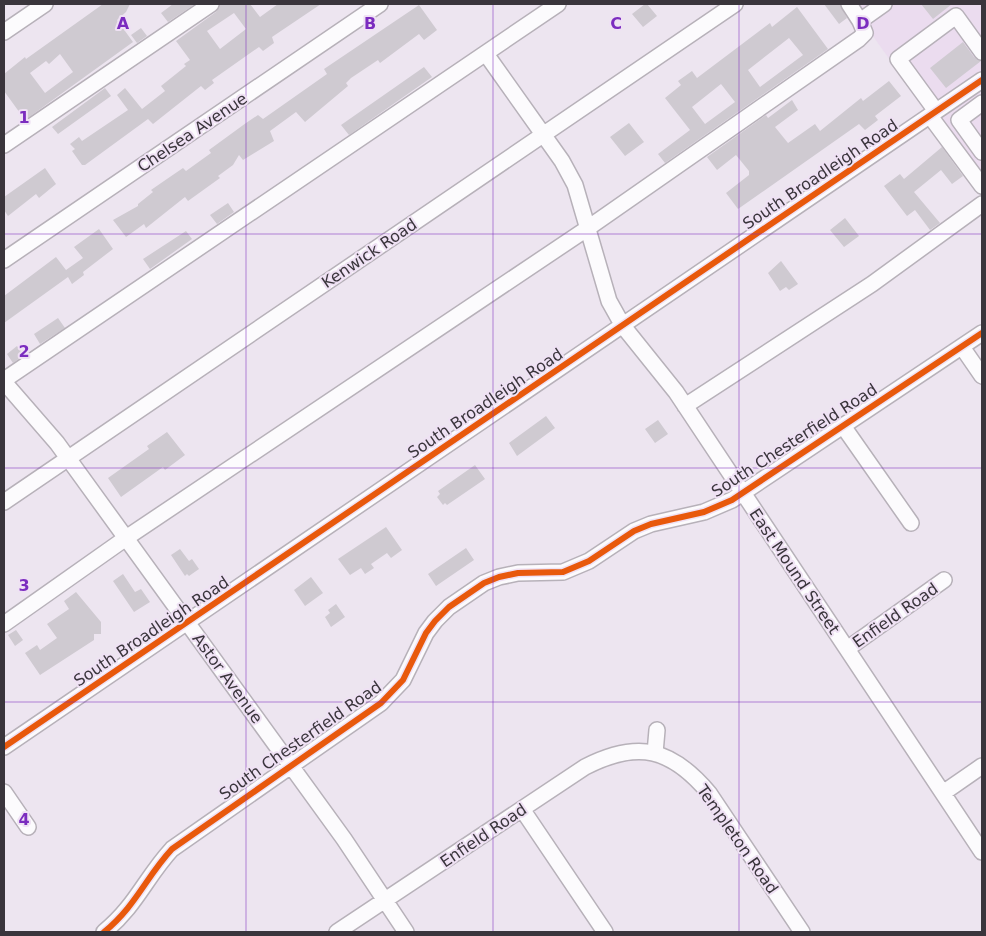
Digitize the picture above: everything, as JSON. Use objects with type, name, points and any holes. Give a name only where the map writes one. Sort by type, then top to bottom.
[{"type":"street","points":[[4,32],[45,4]]},
{"type":"street","points":[[4,145],[211,4]]},
{"type":"street","name":"Chelsea Avenue","points":[[4,260],[380,4]]},
{"type":"street","points":[[4,381],[558,4]]},
{"type":"street","name":"Kenwick Road","points":[[4,502],[735,4]]},
{"type":"street","points":[[4,624],[126,538],[588,228],[859,39],[865,33],[860,21],[848,4]]},
{"type":"street","points":[[860,21],[884,4]]},
{"type":"street","points":[[982,52],[956,16],[898,59],[938,110],[982,186]]},
{"type":"street","name":"East Mound Street","points":[[486,54],[544,134],[575,185],[608,300],[623,326],[685,406],[982,852]]},
{"type":"street","name":"South Broadleigh Road","points":[[4,747],[982,80]]},
{"type":"street","points":[[959,120],[982,103]]},
{"type":"street","points":[[938,110],[959,120],[982,152]]},
{"type":"street","points":[[685,406],[872,284],[982,204]]},
{"type":"street","name":"South Chesterfield Road","points":[[104,932],[127,912],[172,849],[387,697],[403,680],[426,633],[435,621],[449,608],[484,583],[499,577],[518,574],[563,572],[589,561],[634,531],[651,524],[704,512],[742,493],[982,333]]},
{"type":"street","points":[[962,347],[982,376]]},
{"type":"street","name":"Astor Avenue","points":[[4,381],[68,458],[290,765],[406,932]]},
{"type":"street","points":[[843,426],[910,523]]},
{"type":"street","name":"Enfield Road","points":[[847,649],[944,580]]},
{"type":"street","points":[[655,753],[658,730]]},
{"type":"street","name":"Enfield Road","points":[[337,932],[585,767],[609,756],[634,752]]},
{"type":"street","name":"Templeton Road","points":[[634,752],[655,753],[682,766],[709,793],[802,932]]},
{"type":"street","points":[[943,793],[982,766]]},
{"type":"street","points":[[4,792],[28,827]]},
{"type":"street","points":[[522,809],[605,932]]},
{"type":"shaded area","points":[[850,4],[982,4],[982,188],[930,116]]},
{"type":"building","points":[[103,4],[130,4],[126,12],[117,20],[133,42],[25,120],[4,91],[4,74],[25,57],[26,59]],"holes":[[[60,54],[73,72],[45,93],[30,73],[46,61],[49,64]]]},
{"type":"building","points":[[173,4],[195,4],[168,22],[161,13]]},
{"type":"building","points":[[220,4],[250,4],[260,17],[278,4],[321,4],[272,37],[274,43],[263,51],[259,47],[212,80],[214,83],[205,90],[201,86],[153,124],[148,119],[85,165],[82,165],[72,151],[75,149],[70,144],[79,137],[82,141],[128,110],[117,95],[125,88],[142,109],[165,91],[161,86],[186,66],[184,64],[190,60],[176,41],[216,12]],"holes":[[[234,13],[246,29],[220,49],[207,31]]]},
{"type":"building","points":[[645,4],[657,16],[643,27],[632,14]]},
{"type":"building","points":[[824,4],[840,4],[847,18],[839,24]]},
{"type":"building","points":[[921,4],[952,4],[933,19]]},
{"type":"building","points":[[419,5],[437,30],[424,40],[419,34],[380,63],[378,60],[351,78],[346,83],[348,86],[305,122],[296,112],[270,131],[274,141],[243,160],[239,155],[233,165],[218,176],[220,178],[188,201],[185,197],[146,228],[144,224],[126,237],[113,220],[138,206],[153,192],[151,190],[183,168],[186,171],[211,153],[209,150],[246,123],[258,115],[263,119],[327,74],[324,69]]},
{"type":"building","points":[[797,7],[828,49],[665,163],[658,154],[690,130],[665,98],[681,85],[678,81],[692,71],[697,78],[770,23],[772,27]],"holes":[[[789,38],[803,55],[760,87],[748,70]],[[721,84],[735,102],[705,124],[692,107]]]},
{"type":"building","points":[[141,28],[147,36],[137,43],[131,35]]},
{"type":"building","points":[[963,42],[974,57],[981,61],[946,88],[930,68]]},
{"type":"building","points":[[424,67],[432,77],[349,135],[341,125]]},
{"type":"building","points":[[889,81],[901,96],[875,116],[878,120],[865,130],[859,124],[738,209],[726,193],[749,175],[749,171],[736,155],[717,170],[707,157],[766,115],[768,118],[792,100],[798,110],[775,127],[788,143],[815,124],[820,131],[861,98],[863,101]]},
{"type":"building","points":[[105,88],[111,96],[58,134],[52,127]]},
{"type":"building","points":[[629,123],[644,142],[625,156],[610,137]]},
{"type":"building","points":[[942,147],[963,176],[952,184],[941,170],[914,192],[940,223],[930,230],[915,210],[907,216],[884,186],[900,174],[904,179]]},
{"type":"building","points":[[45,168],[56,184],[39,198],[36,194],[8,216],[4,210],[4,197]]},
{"type":"building","points":[[228,203],[234,212],[217,224],[210,215]]},
{"type":"building","points":[[845,218],[859,236],[844,247],[830,230]]},
{"type":"building","points":[[99,229],[113,249],[83,272],[84,275],[72,284],[68,277],[4,323],[4,296],[56,257],[66,270],[83,258],[74,247]]},
{"type":"building","points":[[186,231],[192,239],[150,269],[143,259]]},
{"type":"building","points":[[781,261],[798,284],[789,290],[786,287],[780,291],[768,273]]},
{"type":"building","points":[[58,318],[65,328],[40,344],[34,334]]},
{"type":"building","points":[[17,346],[24,355],[13,363],[7,354]]},
{"type":"building","points":[[546,416],[555,428],[517,456],[509,443]]},
{"type":"building","points":[[658,420],[668,434],[655,443],[645,429]]},
{"type":"building","points":[[167,432],[185,455],[165,470],[163,467],[121,497],[108,478],[149,449],[147,446]]},
{"type":"building","points":[[475,465],[485,479],[447,505],[445,503],[443,505],[437,497],[440,494],[438,491]]},
{"type":"building","points":[[386,527],[402,550],[391,558],[387,553],[371,564],[374,568],[365,574],[361,568],[350,575],[338,559]]},
{"type":"building","points":[[466,548],[474,560],[436,586],[428,574]]},
{"type":"building","points":[[180,549],[189,561],[192,559],[199,569],[189,576],[187,574],[185,576],[171,555]]},
{"type":"building","points":[[123,574],[135,592],[141,589],[150,602],[134,612],[113,581]]},
{"type":"building","points":[[311,577],[323,593],[305,606],[294,590]]},
{"type":"building","points":[[76,592],[101,622],[101,634],[94,634],[94,640],[40,675],[25,653],[37,645],[40,650],[57,638],[47,624],[69,609],[64,601]]},
{"type":"building","points":[[336,604],[345,617],[331,627],[325,617],[330,613],[328,610]]},
{"type":"building","points":[[16,630],[23,640],[15,646],[8,635]]},
{"type":"cycle path","points":[[4,747],[982,80]]},
{"type":"cycle path","points":[[104,932],[133,902],[172,849],[381,703],[403,680],[426,633],[435,621],[449,607],[484,583],[499,577],[518,573],[563,572],[589,561],[634,531],[651,524],[704,512],[732,500],[982,333]]}]
